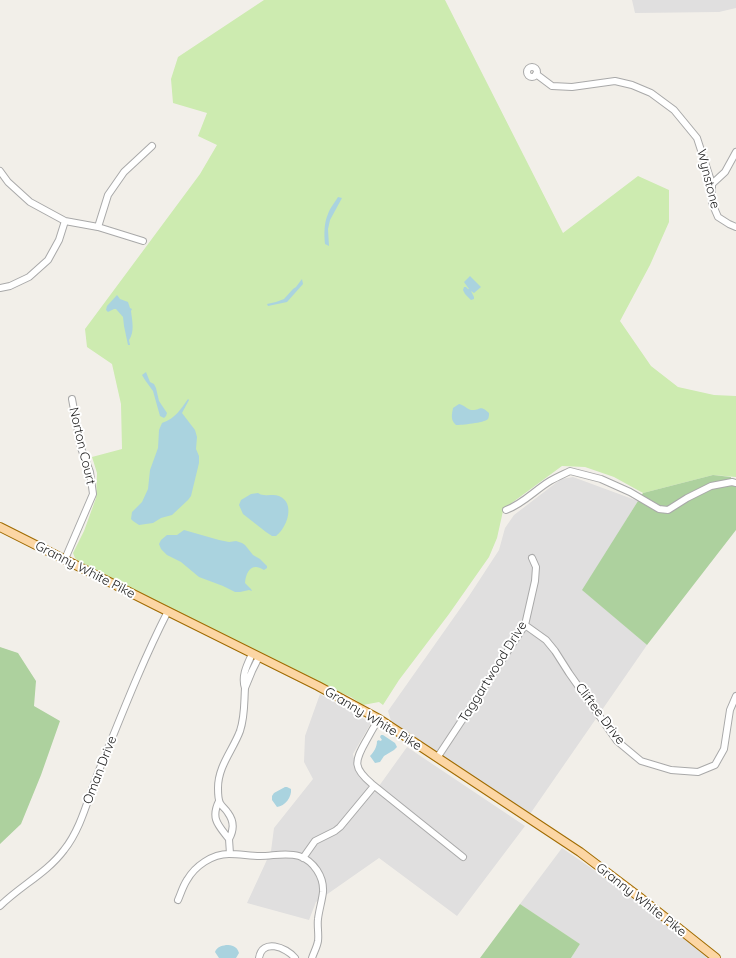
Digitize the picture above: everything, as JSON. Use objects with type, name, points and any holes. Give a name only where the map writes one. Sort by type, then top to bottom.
[{"type":"main road","name":"Granny White Pike","points":[[0,527],[255,656],[318,686],[379,719],[586,857],[638,896],[711,956]]},
{"type":"street","name":"Wynstone","points":[[536,74],[552,86],[572,87],[615,81],[632,85],[651,93],[674,110],[697,138],[712,184],[712,203],[718,217],[728,224],[736,227]]},
{"type":"street","points":[[98,227],[108,195],[124,172],[152,146]]},
{"type":"street","points":[[712,184],[726,172],[736,152]]},
{"type":"street","points":[[0,171],[8,182],[30,202],[65,221],[98,227],[143,241]]},
{"type":"street","points":[[0,288],[10,286],[29,277],[48,260],[59,240],[65,221]]},
{"type":"street","name":"Norton Court","points":[[65,559],[93,494],[90,472],[81,448],[72,399]]},
{"type":"street","points":[[506,510],[525,500],[550,481],[570,471],[601,479],[630,492],[659,509],[668,510],[687,498],[711,486],[732,482],[736,483]]},
{"type":"street","name":"Taggartwood Drive","points":[[438,758],[526,625],[535,581],[536,567],[532,558]]},
{"type":"street","name":"Oman Drive","points":[[0,906],[52,863],[69,843],[83,813],[111,741],[151,646],[168,611]]},
{"type":"street","name":"Cliftee Drive","points":[[526,625],[546,640],[617,741],[641,761],[671,770],[698,772],[715,765],[724,750],[730,710],[736,696]]},
{"type":"street","points":[[229,839],[216,820],[215,812],[219,801],[218,784],[220,772],[239,734],[244,719],[245,688],[252,671],[255,656]]},
{"type":"street","points":[[379,719],[360,752],[357,761],[361,774],[463,857]]},
{"type":"street","points":[[303,858],[315,841],[332,833],[340,827],[374,786]]},
{"type":"street","points":[[219,801],[230,816],[232,822],[232,832],[229,839],[230,854]]},
{"type":"street","points":[[178,900],[186,880],[198,867],[213,858],[230,854],[259,856],[287,854],[303,858],[313,865],[319,873],[322,880],[323,889],[318,918],[318,942],[312,958]]},
{"type":"street","points":[[259,958],[265,947],[272,946],[289,952],[295,958]]},
{"type":"shaded area","points":[[632,0],[736,0],[736,8],[719,12],[635,13]]},
{"type":"shaded area","points":[[573,477],[638,501],[583,590],[647,645],[530,814],[391,721],[388,711],[469,596],[499,550],[505,528],[514,515],[561,479]]},
{"type":"shaded area","points":[[320,694],[371,723],[353,754],[356,769],[374,793],[407,747],[525,826],[457,916],[379,858],[316,902],[309,920],[247,903],[271,851],[274,828],[313,779],[304,762],[305,736]]},
{"type":"shaded area","points":[[562,848],[610,881],[709,958],[571,958],[580,944],[520,904]]},
{"type":"green space","points":[[264,0],[445,0],[563,233],[638,176],[669,190],[669,222],[650,265],[620,321],[651,366],[678,387],[714,395],[736,396],[736,477],[713,475],[643,493],[614,477],[585,467],[562,466],[513,502],[503,511],[497,538],[489,557],[449,614],[399,680],[383,705],[379,702],[363,705],[351,697],[327,687],[84,566],[75,558],[73,553],[84,531],[96,498],[97,473],[92,457],[122,449],[121,404],[112,364],[87,347],[85,329],[200,174],[217,145],[198,136],[207,113],[173,103],[171,79],[178,57]]},
{"type":"green space","points":[[713,475],[731,477],[732,485],[736,487],[736,530],[647,645],[582,590],[643,493]]},
{"type":"green space","points":[[0,647],[18,653],[36,681],[34,706],[60,721],[41,775],[21,824],[0,844]]},
{"type":"green space","points":[[520,904],[580,944],[571,958],[480,958]]},
{"type":"water","points":[[338,197],[342,198],[330,220],[328,229],[329,246],[325,244],[324,232],[326,221],[330,210]]},
{"type":"water","points":[[470,276],[481,287],[474,293],[471,291],[474,299],[471,300],[463,290],[464,287],[469,289],[464,282]]},
{"type":"water","points":[[302,279],[303,284],[287,302],[268,306],[267,304],[284,299]]},
{"type":"water","points":[[117,295],[120,299],[128,302],[130,308],[132,309],[133,330],[129,340],[130,345],[128,345],[123,317],[116,309],[108,312],[106,310],[107,306]]},
{"type":"water","points":[[146,372],[150,382],[154,384],[156,388],[159,401],[167,413],[164,418],[160,416],[153,391],[142,375]]},
{"type":"water","points":[[188,399],[189,400],[182,413],[195,430],[197,437],[196,449],[199,456],[199,463],[191,496],[172,515],[161,518],[153,523],[139,525],[131,519],[132,512],[142,502],[148,489],[150,470],[158,448],[159,430],[162,423],[174,416]]},
{"type":"water","points":[[459,404],[471,410],[482,408],[489,413],[489,417],[486,420],[477,423],[456,425],[452,419],[452,412],[453,408]]},
{"type":"water","points":[[258,493],[263,495],[279,496],[284,499],[287,504],[288,516],[286,522],[284,527],[276,536],[272,536],[266,532],[243,514],[239,505],[241,500],[251,494]]},
{"type":"water","points":[[184,530],[219,540],[229,542],[236,541],[245,545],[253,555],[267,566],[264,570],[253,567],[248,572],[245,583],[252,591],[235,592],[199,577],[181,562],[167,555],[161,549],[159,544],[161,540],[167,535],[177,535]]},
{"type":"water","points":[[381,735],[395,743],[397,747],[384,756],[380,762],[375,763],[370,756],[375,749],[377,741],[382,740],[380,737]]},
{"type":"water","points":[[285,787],[291,789],[289,798],[285,803],[277,807],[272,800],[272,796],[274,793]]},
{"type":"water","points":[[226,945],[236,947],[239,953],[236,958],[219,958],[215,952],[216,950],[219,947]]}]
